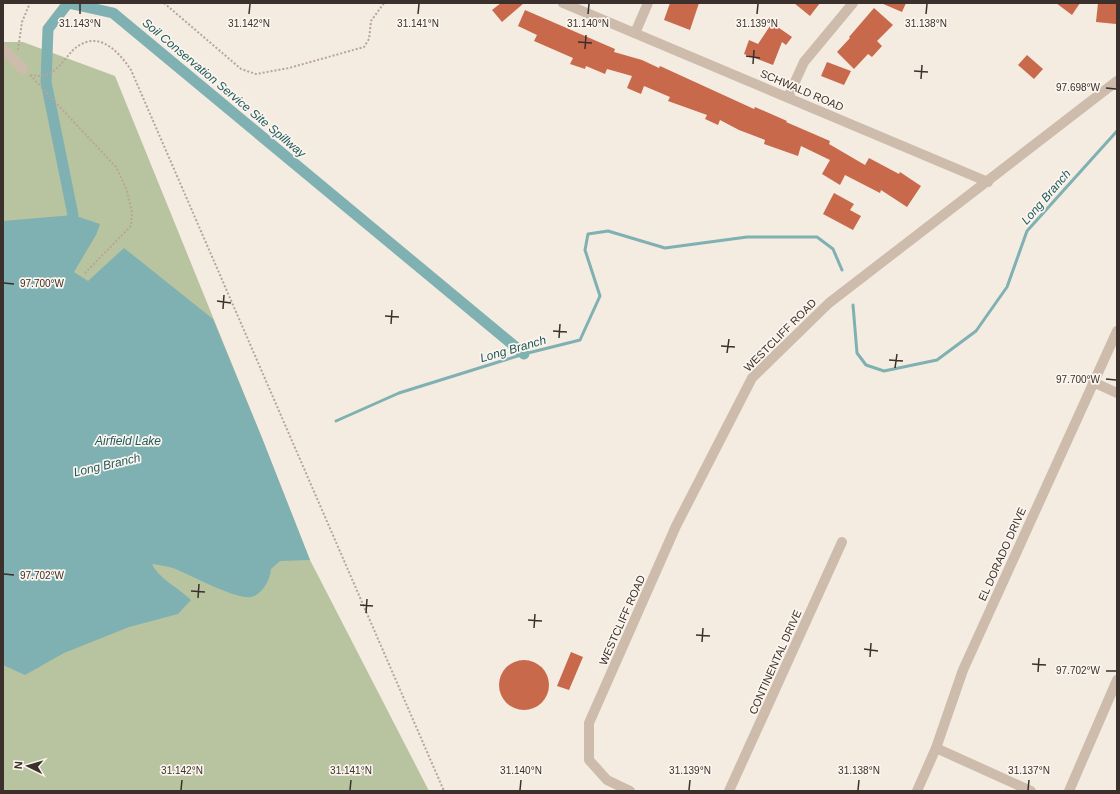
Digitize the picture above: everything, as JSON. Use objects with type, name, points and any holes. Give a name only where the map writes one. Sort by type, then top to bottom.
[{"type":"street","name":"SCHWALD ROAD","points":[[564,3],[988,182]]},
{"type":"street","points":[[635,33],[648,3]]},
{"type":"street","points":[[788,97],[804,62],[853,3]]},
{"type":"street","points":[[3,49],[23,69]]},
{"type":"street","name":"WESTCLIFF ROAD","points":[[630,791],[607,780],[589,760],[589,722],[676,526],[752,378],[829,303],[988,182],[1117,81]]},
{"type":"street","name":"EL DORADO DRIVE","points":[[918,791],[936,748],[963,670],[1117,331]]},
{"type":"street","points":[[1093,382],[1117,393]]},
{"type":"street","name":"CONTINENTAL DRIVE","points":[[729,791],[842,542]]},
{"type":"street","points":[[1069,791],[1117,680]]},
{"type":"street","points":[[936,748],[1031,791]]},
{"type":"path","points":[[30,3],[22,22],[23,69],[116,167],[132,212],[131,226],[84,274]]},
{"type":"path","points":[[164,3],[241,69],[256,74],[288,68],[364,47],[369,39],[371,22],[384,3]]},
{"type":"path","points":[[23,69],[38,77],[49,74],[80,45],[94,41],[104,42],[112,48],[122,57],[131,70],[444,791]]},
{"type":"green space","points":[[3,42],[23,42],[115,76],[310,560],[429,791],[3,791]]},
{"type":"water","name":"Airfield Lake","points":[[73,215],[100,224],[96,235],[74,272],[88,281],[124,248],[213,319],[310,560],[280,561],[271,569],[269,578],[262,590],[251,597],[235,595],[173,568],[152,564],[155,570],[164,579],[191,600],[178,614],[129,627],[64,653],[25,675],[3,665],[3,221]]},
{"type":"building","points":[[501,3],[524,3],[502,22],[492,10]]},
{"type":"building","points":[[670,3],[699,3],[690,30],[664,20]]},
{"type":"building","points":[[794,3],[820,3],[810,16]]},
{"type":"building","points":[[881,3],[906,3],[902,12]]},
{"type":"building","points":[[1056,3],[1080,3],[1072,15]]},
{"type":"building","points":[[1098,3],[1117,3],[1116,24],[1096,22]]},
{"type":"building","points":[[874,8],[893,25],[877,41],[882,46],[872,57],[868,54],[854,69],[837,52]]},
{"type":"building","points":[[525,10],[615,49],[614,52],[642,60],[659,68],[660,66],[754,109],[755,107],[787,121],[786,122],[830,141],[829,144],[865,165],[869,158],[899,174],[900,172],[921,186],[907,207],[881,190],[880,193],[845,175],[840,185],[822,174],[830,160],[801,146],[798,156],[764,144],[765,140],[739,130],[720,120],[718,125],[705,119],[707,115],[668,101],[670,97],[644,86],[641,94],[627,88],[632,76],[607,69],[605,74],[586,66],[585,69],[570,64],[573,58],[534,41],[537,35],[518,26]]},
{"type":"building","points":[[772,23],[792,37],[786,45],[782,42],[773,65],[744,54],[749,40],[758,44]]},
{"type":"building","points":[[1027,55],[1043,69],[1034,79],[1018,65]]},
{"type":"building","points":[[827,62],[851,71],[844,85],[821,76]]},
{"type":"building","points":[[834,193],[854,204],[850,210],[861,216],[853,230],[823,214]]},
{"type":"building","points":[[571,652],[583,657],[569,690],[557,686]]},
{"type":"building","points":[[524,660],[538,664],[545,671],[549,685],[545,699],[538,706],[524,710],[510,706],[503,699],[499,685],[503,671],[510,664]]},
{"type":"waterway","name":"Soil Conservation Service Site Spillway","points":[[73,215],[46,82],[48,29],[68,3],[113,13],[524,354]]},
{"type":"waterway","name":"Long Branch","points":[[853,305],[857,353],[866,365],[884,371],[937,360],[976,331],[1007,287],[1027,231],[1117,131]]},
{"type":"waterway","name":"Long Branch","points":[[336,421],[399,393],[524,354],[580,340],[600,296],[585,250],[588,234],[608,231],[665,248],[747,237],[817,237],[833,249],[842,270]]}]
